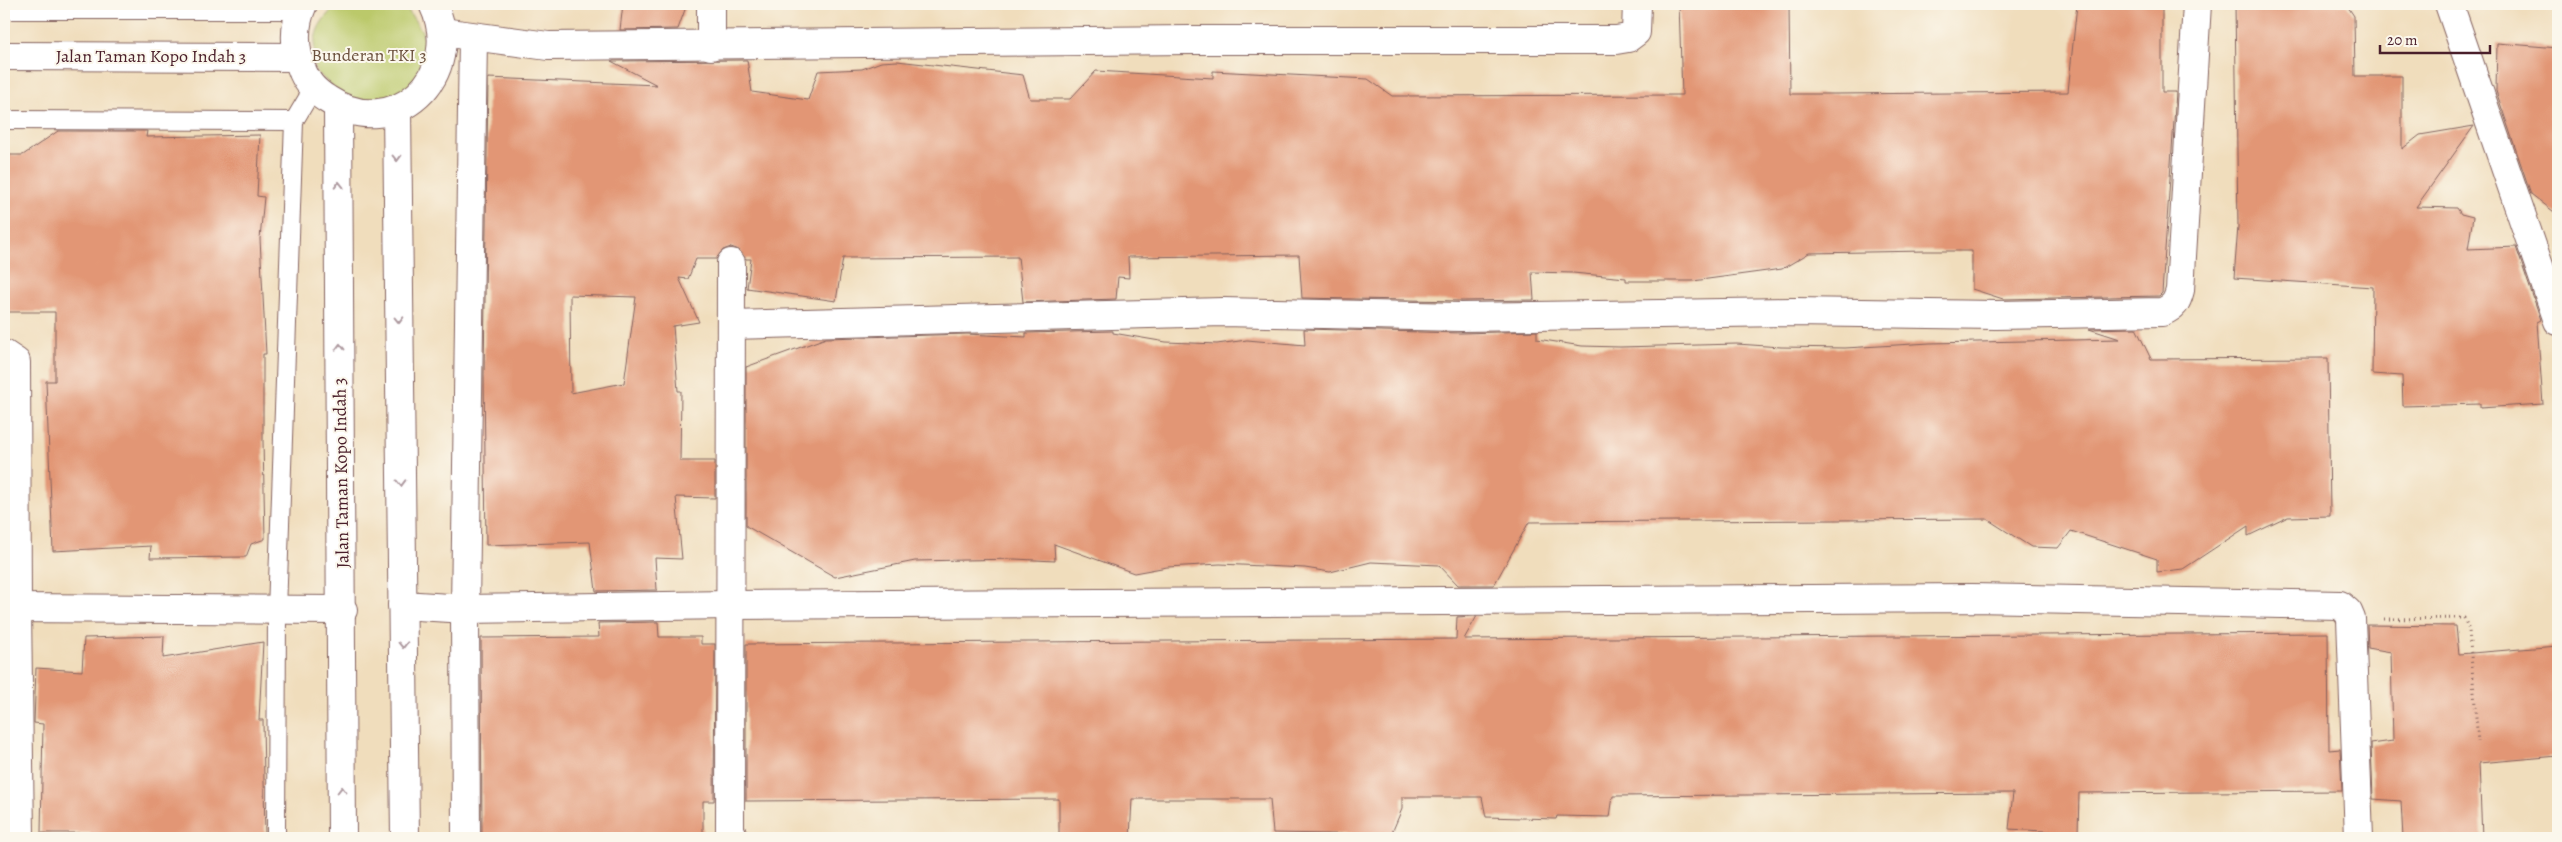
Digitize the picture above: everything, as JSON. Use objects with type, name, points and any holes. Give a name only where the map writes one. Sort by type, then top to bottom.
[{"type":"street","points":[[4,5],[303,4],[296,27],[298,57],[313,89],[338,107],[352,112],[367,114],[397,109],[411,102],[432,78],[442,49],[442,32],[433,4]]},
{"type":"street","points":[[711,4],[711,46]]},
{"type":"street","points":[[442,32],[548,46],[711,46],[1190,40],[1616,40],[1628,38],[1636,32],[1637,4]]},
{"type":"street","points":[[731,325],[1223,312],[1461,317],[1794,312],[1996,315],[2162,312],[2171,309],[2177,302],[2180,290],[2197,4]]},
{"type":"street","points":[[2449,4],[2558,321]]},
{"type":"street","points":[[466,838],[464,609],[472,37]]},
{"type":"street","name":"Jalan Taman Kopo Indah 3","points":[[4,56],[298,57]]},
{"type":"street","name":"Jalan Taman Kopo Indah 3","points":[[338,107],[342,838]]},
{"type":"street","points":[[397,109],[405,838]]},
{"type":"street","points":[[731,263],[728,605],[730,830],[734,838]]},
{"type":"street","points":[[4,354],[7,354],[16,362],[10,608],[20,838]]},
{"type":"street","points":[[402,606],[464,609],[728,605],[1972,598],[2340,605],[2348,612],[2351,620],[2359,838]]},
{"type":"street","points":[[10,608],[342,610]]},
{"type":"lane","points":[[276,838],[277,610],[294,121],[313,89]]},
{"type":"lane","points":[[4,120],[294,121]]},
{"type":"path","points":[[2351,620],[2464,618],[2468,630],[2478,742]]},
{"type":"green space","name":"Bunderan TKI 3","points":[[338,4],[399,4],[407,9],[422,31],[427,56],[408,95],[349,104],[315,70],[314,49],[316,34],[324,20]]},
{"type":"building","points":[[623,4],[687,4],[678,29],[620,30]]},
{"type":"building","points":[[1679,4],[1789,4],[1790,94],[1835,94],[2068,92],[2077,4],[2162,4],[2162,92],[2176,92],[2162,293],[2159,296],[2003,299],[1972,289],[1972,251],[1926,251],[1809,253],[1782,269],[1693,281],[1626,281],[1626,278],[1573,273],[1532,272],[1534,300],[1461,301],[1302,298],[1299,255],[1128,257],[1129,278],[1118,277],[1116,299],[1023,302],[1018,257],[843,258],[836,301],[747,288],[751,259],[746,259],[739,250],[731,247],[723,250],[716,259],[696,259],[688,279],[679,278],[699,322],[673,326],[678,391],[681,391],[680,461],[715,461],[715,498],[676,497],[682,559],[655,558],[657,590],[596,591],[590,542],[486,545],[484,374],[488,78],[657,85],[611,61],[747,60],[752,92],[808,100],[818,71],[862,69],[881,62],[897,61],[1023,75],[1030,99],[1070,99],[1096,71],[1213,78],[1213,71],[1368,79],[1392,96],[1682,95]],"holes":[[[570,295],[636,297],[624,383],[571,393]]]},
{"type":"building","points":[[2235,4],[2346,4],[2354,16],[2355,76],[2402,76],[2402,149],[2420,135],[2474,126],[2416,207],[2457,208],[2461,214],[2473,217],[2468,249],[2516,247],[2541,320],[2537,322],[2543,404],[2480,408],[2480,404],[2403,406],[2402,376],[2372,374],[2373,287],[2234,278],[2238,227]]},
{"type":"building","points":[[2497,43],[2558,48],[2558,215],[2531,194],[2496,91]]},
{"type":"building","points":[[58,131],[147,131],[146,137],[260,135],[257,196],[264,197],[260,239],[266,354],[263,354],[265,539],[251,544],[246,557],[150,558],[151,546],[53,551],[46,381],[55,381],[55,312],[4,312],[4,155],[23,155]]},
{"type":"building","points":[[2136,328],[2151,359],[2328,358],[2330,516],[2288,517],[2248,536],[2248,526],[2183,569],[2157,572],[2157,559],[2071,531],[2058,548],[2031,547],[1987,519],[1529,522],[1494,585],[1458,585],[1439,565],[1371,562],[1330,572],[1305,568],[1220,564],[1167,567],[1134,573],[1054,544],[1055,561],[1015,559],[915,561],[835,577],[746,526],[746,367],[826,338],[967,334],[1026,337],[1026,333],[1113,331],[1113,333],[1166,342],[1217,344],[1247,340],[1305,345],[1304,329],[1461,333],[1537,331],[1537,339],[1582,346],[1737,344],[1845,348],[1930,343],[2120,339],[2089,329]]},
{"type":"building","points":[[1477,616],[1464,639],[2328,633],[2329,750],[2340,749],[2342,791],[2079,793],[2078,833],[2009,829],[2013,793],[1613,796],[1610,817],[1557,816],[1556,819],[1486,817],[1482,797],[1402,797],[1402,809],[1391,835],[1273,833],[1270,799],[1132,799],[1130,838],[1059,838],[1059,799],[746,801],[746,644],[1456,639],[1457,617]]},
{"type":"building","points":[[658,622],[659,637],[701,637],[701,644],[715,644],[714,801],[703,801],[703,838],[482,838],[481,638],[599,637],[598,623]]},
{"type":"building","points":[[2367,625],[2456,626],[2459,654],[2558,646],[2558,756],[2479,763],[2482,838],[2403,838],[2401,801],[2373,799],[2371,744],[2393,741],[2391,652],[2368,648]]},
{"type":"building","points":[[164,636],[163,658],[263,642],[259,720],[263,720],[265,838],[91,838],[90,833],[41,833],[43,724],[34,723],[36,668],[82,671],[84,638]]}]
